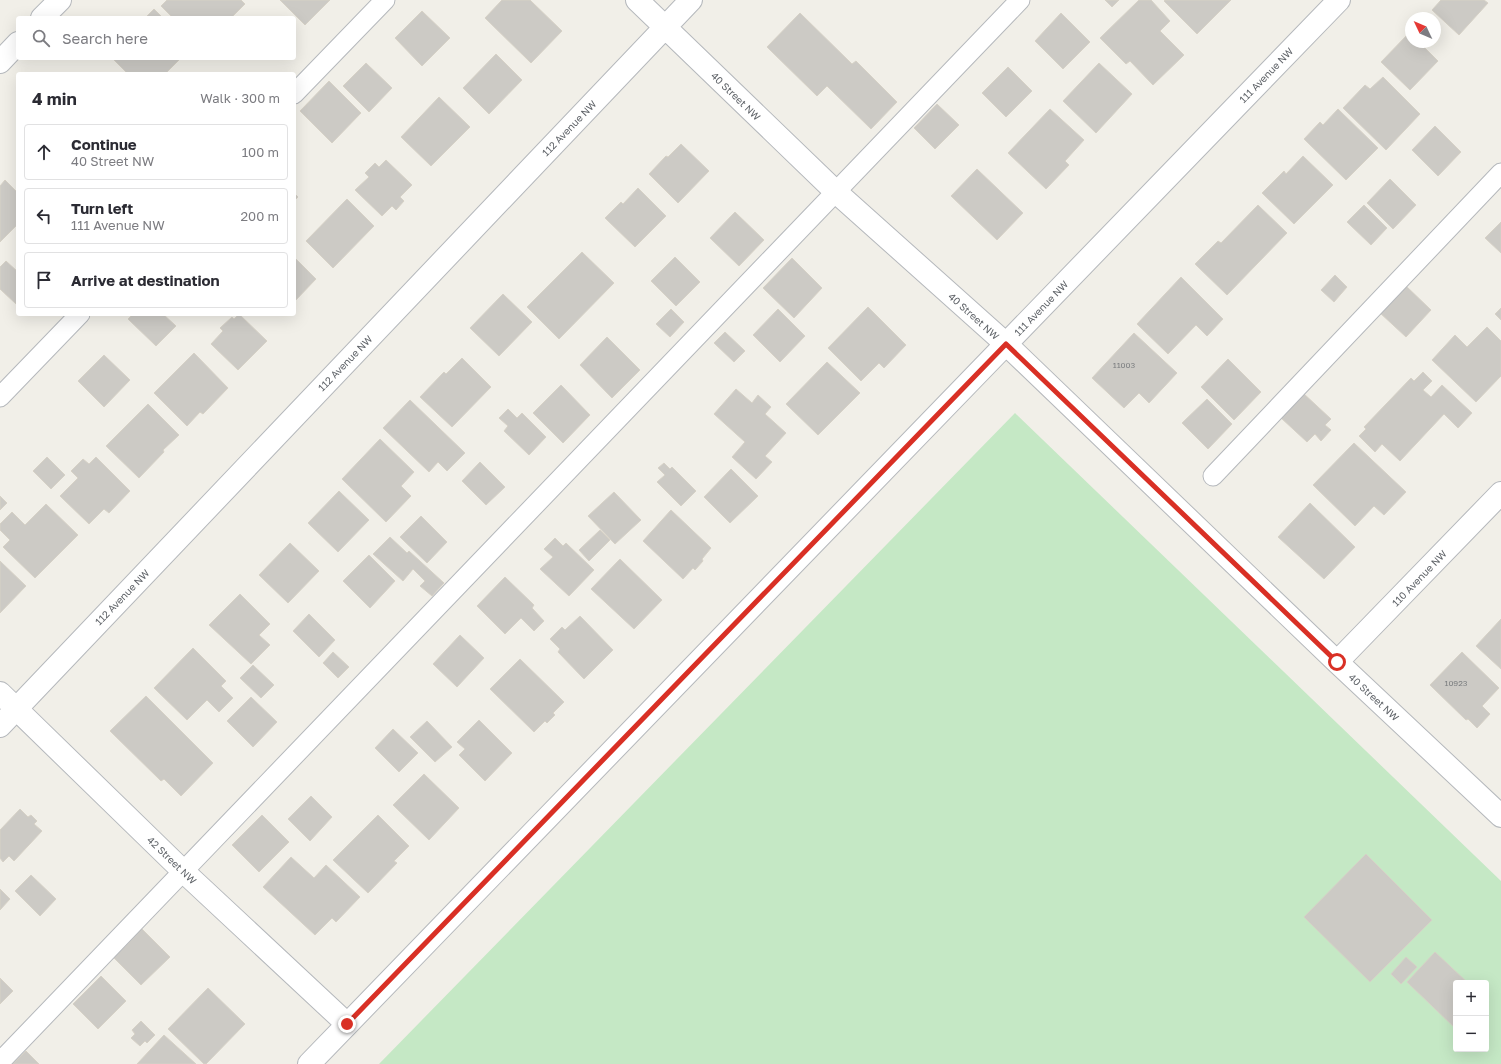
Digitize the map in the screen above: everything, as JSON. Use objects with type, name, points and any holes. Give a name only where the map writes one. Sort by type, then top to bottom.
[{"type":"street","points":[[44,16],[60,0]]},
{"type":"street","name":"40 Street NW","points":[[637,0],[836,192],[1006,344],[1337,662],[1501,816]]},
{"type":"street","name":"112 Avenue NW","points":[[0,726],[691,0]]},
{"type":"street","name":"111 Avenue NW","points":[[309,1064],[1339,0]]},
{"type":"street","points":[[0,62],[16,45]]},
{"type":"street","name":"110 Avenue NW","points":[[1337,662],[1501,493]]},
{"type":"street","name":"42 Street NW","points":[[0,694],[184,872],[347,1024]]},
{"type":"lane","points":[[296,92],[385,0]]},
{"type":"lane","points":[[0,1062],[1020,0]]},
{"type":"lane","points":[[1213,476],[1501,173]]},
{"type":"lane","points":[[0,397],[78,316]]},
{"type":"green space","points":[[1015,413],[1501,881],[1501,1064],[379,1064]]},
{"type":"building","points":[[167,0],[241,0],[245,4],[233,16],[171,16],[161,6]]},
{"type":"building","points":[[280,0],[330,0],[305,25]]},
{"type":"building","points":[[502,0],[530,0],[562,31],[531,63],[485,18]]},
{"type":"building","points":[[1105,0],[1119,0],[1112,7]]},
{"type":"building","points":[[1139,0],[1151,0],[1170,21],[1160,31],[1184,55],[1153,85],[1130,61],[1126,64],[1100,38]]},
{"type":"building","points":[[1231,0],[1197,34],[1164,1]]},
{"type":"building","points":[[1441,0],[1484,0],[1488,3],[1459,35],[1441,18],[1441,12],[1434,12],[1432,10]]},
{"type":"building","points":[[154,9],[161,16],[147,16]]},
{"type":"building","points":[[422,11],[450,38],[422,66],[395,38]]},
{"type":"building","points":[[800,13],[852,64],[856,61],[897,102],[871,129],[827,86],[817,96],[767,47]]},
{"type":"building","points":[[1061,13],[1090,42],[1063,69],[1035,41]]},
{"type":"building","points":[[1405,37],[1405,48],[1425,48],[1438,61],[1410,90],[1381,62]]},
{"type":"building","points":[[496,54],[522,80],[489,114],[463,88]]},
{"type":"building","points":[[114,60],[179,60],[167,72],[126,72]]},
{"type":"building","points":[[366,63],[392,88],[369,112],[343,86]]},
{"type":"building","points":[[1099,63],[1132,94],[1096,133],[1063,101]]},
{"type":"building","points":[[1008,67],[1032,91],[1006,117],[982,93]]},
{"type":"building","points":[[1383,77],[1420,114],[1386,150],[1343,108],[1365,85],[1370,89]]},
{"type":"building","points":[[329,81],[361,113],[332,143],[300,111]]},
{"type":"building","points":[[439,97],[470,127],[431,166],[401,137]]},
{"type":"building","points":[[937,104],[959,125],[935,149],[914,128]]},
{"type":"building","points":[[1050,109],[1084,140],[1065,161],[1069,165],[1046,189],[1008,153]]},
{"type":"building","points":[[1338,109],[1378,148],[1346,180],[1304,139],[1320,122],[1323,125]]},
{"type":"building","points":[[1435,126],[1461,152],[1438,176],[1412,150]]},
{"type":"building","points":[[681,144],[709,171],[678,203],[649,174],[666,156],[668,157]]},
{"type":"building","points":[[1303,156],[1333,185],[1294,224],[1262,193],[1284,171],[1286,174]]},
{"type":"building","points":[[386,160],[412,185],[400,197],[404,201],[396,210],[392,206],[382,216],[355,190],[369,177],[365,173],[375,163],[379,167]]},
{"type":"building","points":[[977,169],[1023,213],[997,240],[951,196]]},
{"type":"building","points":[[1390,179],[1416,205],[1393,229],[1367,203]]},
{"type":"building","points":[[5,180],[16,191],[16,226],[0,242],[0,186]]},
{"type":"building","points":[[638,188],[666,216],[635,247],[605,218],[621,202],[623,204]]},
{"type":"building","points":[[347,199],[374,226],[333,268],[306,241]]},
{"type":"building","points":[[1258,205],[1287,233],[1227,295],[1195,264],[1218,241],[1221,243]]},
{"type":"building","points":[[1364,205],[1387,228],[1371,245],[1347,222]]},
{"type":"building","points":[[735,212],[764,240],[739,266],[710,238]]},
{"type":"building","points":[[1501,222],[1501,253],[1485,238]]},
{"type":"building","points":[[582,252],[614,283],[559,339],[527,307]]},
{"type":"building","points":[[675,257],[700,282],[676,306],[651,281]]},
{"type":"building","points":[[792,258],[822,288],[794,318],[763,288]]},
{"type":"building","points":[[296,259],[316,279],[296,300]]},
{"type":"building","points":[[6,261],[16,270],[16,304],[0,289],[0,267]]},
{"type":"building","points":[[1335,275],[1347,287],[1334,302],[1321,290]]},
{"type":"building","points":[[1181,277],[1223,319],[1207,336],[1196,325],[1168,354],[1137,324]]},
{"type":"building","points":[[1405,285],[1431,310],[1406,337],[1379,312]]},
{"type":"building","points":[[503,294],[532,322],[499,356],[470,328]]},
{"type":"building","points":[[868,307],[906,345],[884,368],[879,363],[861,381],[828,348]]},
{"type":"building","points":[[1501,308],[1501,320],[1495,314]]},
{"type":"building","points":[[671,309],[684,322],[670,337],[656,324]]},
{"type":"building","points":[[778,309],[805,336],[780,362],[753,335]]},
{"type":"building","points":[[131,316],[165,316],[176,326],[156,346],[128,319]]},
{"type":"building","points":[[237,316],[241,316],[267,341],[238,370],[211,344],[223,331],[220,328],[232,317],[234,319]]},
{"type":"building","points":[[1487,327],[1501,341],[1501,376],[1476,402],[1432,360],[1455,335],[1467,347]]},
{"type":"building","points":[[725,332],[745,351],[734,362],[714,343]]},
{"type":"building","points":[[1134,333],[1177,373],[1149,403],[1139,393],[1124,408],[1092,378]]},
{"type":"building","points":[[607,337],[640,370],[612,398],[580,365]]},
{"type":"building","points":[[194,353],[228,388],[203,414],[200,412],[187,426],[154,393]]},
{"type":"building","points":[[104,355],[130,380],[104,407],[78,381]]},
{"type":"building","points":[[462,358],[491,387],[452,427],[420,397],[444,372],[446,374]]},
{"type":"building","points":[[1228,359],[1261,392],[1234,420],[1201,387]]},
{"type":"building","points":[[827,362],[860,393],[818,435],[786,404]]},
{"type":"building","points":[[1423,372],[1432,381],[1423,390],[1431,397],[1442,385],[1472,413],[1458,428],[1444,414],[1400,461],[1382,444],[1375,452],[1359,436],[1366,429],[1364,427],[1411,378],[1414,381]]},
{"type":"building","points":[[561,385],[590,415],[563,443],[533,413]]},
{"type":"building","points":[[736,389],[752,403],[758,395],[771,407],[765,414],[786,433],[765,456],[772,462],[756,479],[732,457],[745,442],[714,414]]},
{"type":"building","points":[[1303,393],[1331,419],[1325,425],[1331,430],[1321,441],[1315,434],[1307,442],[1280,417]]},
{"type":"building","points":[[1207,399],[1232,424],[1208,449],[1182,423]]},
{"type":"building","points":[[410,400],[465,453],[447,471],[438,462],[429,472],[383,428]]},
{"type":"building","points":[[148,404],[179,435],[163,450],[164,452],[139,478],[106,446]]},
{"type":"building","points":[[508,409],[517,418],[522,413],[546,437],[529,455],[504,431],[508,426],[499,418]]},
{"type":"building","points":[[380,439],[414,472],[401,486],[411,496],[386,522],[342,479]]},
{"type":"building","points":[[1354,443],[1406,492],[1384,515],[1374,506],[1355,526],[1313,485]]},
{"type":"building","points":[[47,457],[65,475],[51,489],[33,471]]},
{"type":"building","points":[[96,457],[130,491],[109,513],[104,509],[89,524],[60,496],[78,478],[71,471],[83,459],[89,464]]},
{"type":"building","points":[[480,462],[505,487],[486,505],[462,481]]},
{"type":"building","points":[[664,463],[670,469],[672,467],[696,491],[681,506],[657,482],[665,475],[658,468]]},
{"type":"building","points":[[731,469],[758,496],[730,523],[704,497]]},
{"type":"building","points":[[339,491],[369,520],[338,552],[308,523]]},
{"type":"building","points":[[614,492],[641,520],[615,544],[588,516]]},
{"type":"building","points":[[0,496],[7,503],[0,510]]},
{"type":"building","points":[[1310,503],[1355,547],[1324,579],[1278,537]]},
{"type":"building","points":[[46,504],[78,535],[35,578],[3,547],[10,540],[0,530],[0,524],[12,512],[25,525]]},
{"type":"building","points":[[671,510],[711,548],[695,570],[693,568],[683,579],[643,541]]},
{"type":"building","points":[[421,516],[447,542],[427,563],[400,537]]},
{"type":"building","points":[[600,530],[610,540],[589,561],[579,550]]},
{"type":"building","points":[[390,537],[407,553],[409,551],[444,583],[432,596],[420,586],[425,581],[413,569],[403,581],[373,554]]},
{"type":"building","points":[[555,538],[563,546],[566,543],[594,570],[569,596],[540,569],[553,557],[544,549]]},
{"type":"building","points":[[290,543],[319,571],[288,603],[259,575]]},
{"type":"building","points":[[369,555],[395,581],[370,608],[343,581]]},
{"type":"building","points":[[620,559],[662,600],[634,629],[591,589]]},
{"type":"building","points":[[0,561],[26,586],[0,613]]},
{"type":"building","points":[[505,577],[534,605],[532,608],[544,621],[534,631],[521,618],[505,634],[477,606]]},
{"type":"building","points":[[240,594],[270,624],[259,635],[270,645],[251,664],[209,625]]},
{"type":"building","points":[[309,614],[335,640],[319,657],[293,631]]},
{"type":"building","points":[[580,616],[613,650],[584,679],[558,652],[560,649],[550,639],[562,627],[565,630]]},
{"type":"building","points":[[1501,619],[1501,669],[1476,646]]},
{"type":"building","points":[[460,635],[484,658],[457,687],[433,664]]},
{"type":"building","points":[[193,648],[226,681],[221,686],[233,698],[219,712],[207,700],[187,720],[154,688]]},
{"type":"building","points":[[333,652],[349,667],[338,678],[323,663]]},
{"type":"building","points":[[1462,652],[1499,688],[1482,706],[1490,714],[1477,728],[1468,719],[1466,720],[1430,685]]},
{"type":"building","points":[[520,659],[564,702],[553,713],[555,715],[547,723],[545,721],[534,732],[490,689]]},
{"type":"building","points":[[253,665],[274,685],[261,698],[240,678]]},
{"type":"building","points":[[146,696],[213,763],[181,796],[164,779],[161,781],[110,731]]},
{"type":"building","points":[[251,697],[277,722],[253,747],[227,721]]},
{"type":"building","points":[[479,720],[512,753],[485,781],[459,755],[465,749],[457,742]]},
{"type":"building","points":[[427,721],[452,747],[435,762],[410,737]]},
{"type":"building","points":[[393,729],[418,753],[399,772],[375,748]]},
{"type":"building","points":[[424,774],[459,808],[429,840],[393,805]]},
{"type":"building","points":[[311,796],[332,817],[310,841],[288,819]]},
{"type":"building","points":[[20,809],[28,817],[31,815],[37,821],[34,824],[42,831],[14,861],[9,856],[3,862],[0,858],[0,830]]},
{"type":"building","points":[[262,815],[289,842],[259,872],[232,845]]},
{"type":"building","points":[[378,815],[409,846],[394,861],[397,863],[368,893],[333,860]]},
{"type":"building","points":[[1366,854],[1432,920],[1370,982],[1304,917]]},
{"type":"building","points":[[291,857],[314,878],[326,865],[360,897],[336,922],[332,918],[315,935],[263,887]]},
{"type":"building","points":[[31,875],[56,899],[40,916],[15,891]]},
{"type":"building","points":[[0,889],[10,899],[0,910]]},
{"type":"building","points":[[142,929],[170,957],[141,985],[114,958]]},
{"type":"building","points":[[1435,952],[1465,980],[1453,980],[1453,1026],[1407,982]]},
{"type":"building","points":[[1406,957],[1417,967],[1401,984],[1391,974]]},
{"type":"building","points":[[101,976],[126,1001],[98,1029],[73,1004]]},
{"type":"building","points":[[0,978],[13,991],[0,1004]]},
{"type":"building","points":[[208,988],[245,1024],[206,1064],[204,1064],[168,1029]]},
{"type":"building","points":[[141,1021],[155,1035],[147,1043],[145,1041],[140,1046],[131,1038],[135,1034],[132,1030]]},
{"type":"building","points":[[164,1035],[196,1064],[137,1064]]},
{"type":"building","points":[[26,1051],[39,1064],[13,1064]]},
{"type":"route","points":[[347,1024],[1006,344],[1337,662]]}]
